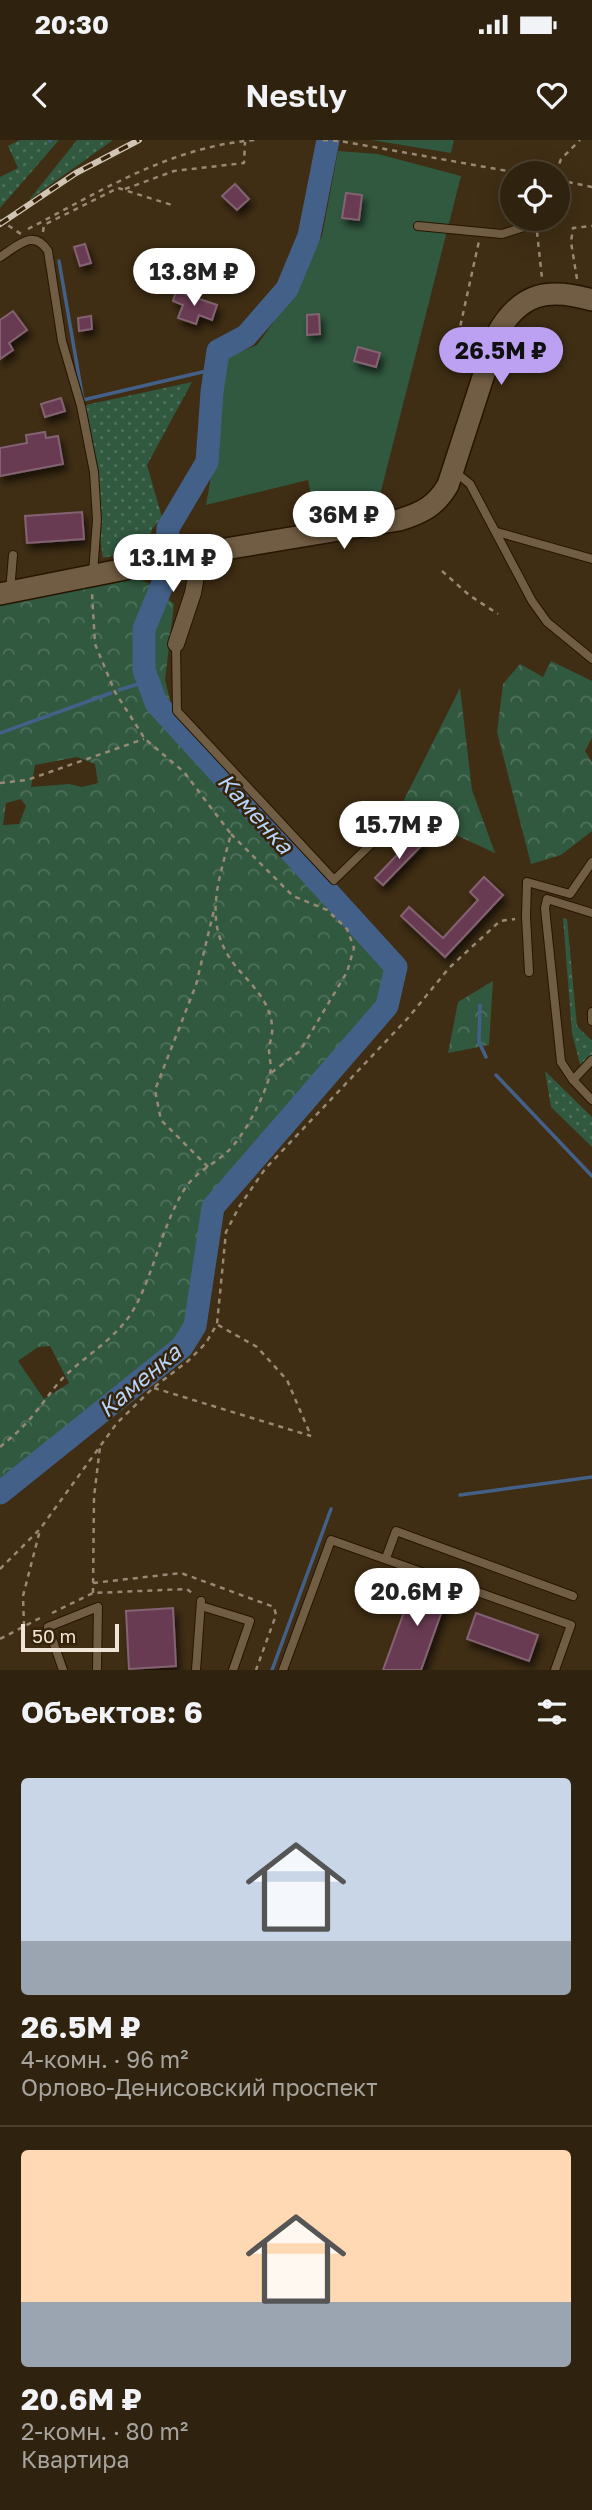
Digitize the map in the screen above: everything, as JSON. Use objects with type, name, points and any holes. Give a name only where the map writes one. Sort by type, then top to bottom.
[{"type":"street","points":[[7,586],[92,576],[417,515],[431,508],[441,498],[454,471],[496,334],[504,320],[516,308],[544,293],[586,298]]},
{"type":"street","points":[[176,644],[192,593],[192,556]]},
{"type":"lane","points":[[418,226],[502,234],[512,231]]},
{"type":"lane","points":[[0,257],[28,240],[35,239],[43,242],[48,251],[62,341],[81,406],[94,472],[97,520],[92,576]]},
{"type":"lane","points":[[454,471],[470,484],[547,622],[592,659]]},
{"type":"lane","points":[[497,532],[592,559]]},
{"type":"lane","points":[[7,586],[13,555]]},
{"type":"lane","points":[[0,570],[7,586]]},
{"type":"lane","points":[[176,644],[177,711],[334,880],[398,818],[404,824]]},
{"type":"lane","points":[[529,972],[527,882],[570,894],[592,862]]},
{"type":"lane","points":[[592,913],[548,899],[545,908],[561,1062],[592,1101]]},
{"type":"lane","points":[[592,1012],[592,1021]]},
{"type":"lane","points":[[573,1080],[592,1060]]},
{"type":"lane","points":[[386,1558],[396,1531],[573,1596]]},
{"type":"lane","points":[[283,1670],[331,1540],[571,1625],[555,1670]]},
{"type":"lane","points":[[196,1670],[201,1604],[250,1621],[233,1670]]},
{"type":"lane","points":[[63,1670],[48,1628],[98,1607],[97,1670]]},
{"type":"path","points":[[125,189],[174,171],[244,163],[245,140]]},
{"type":"path","points":[[10,239],[158,164],[190,151],[256,140]]},
{"type":"path","points":[[323,140],[500,170]]},
{"type":"path","points":[[560,161],[580,140]]},
{"type":"path","points":[[570,182],[592,187]]},
{"type":"path","points":[[43,242],[44,225],[118,188],[175,206]]},
{"type":"path","points":[[0,220],[28,240]]},
{"type":"path","points":[[586,298],[571,242],[573,228],[592,226]]},
{"type":"path","points":[[538,231],[544,293]]},
{"type":"path","points":[[480,232],[457,341],[481,383]]},
{"type":"path","points":[[442,571],[498,614]]},
{"type":"path","points":[[0,1447],[17,1433],[67,1374],[121,1328],[135,1309],[184,1189],[194,1177],[239,1140],[271,1073],[300,1051],[347,972],[354,948],[347,929],[327,910],[293,896],[231,834],[184,772],[145,739],[115,692],[95,644],[92,576]]},
{"type":"path","points":[[0,783],[27,780],[145,739]]},
{"type":"path","points":[[231,834],[216,892],[217,930],[236,967],[268,1007],[272,1027],[269,1049],[271,1073]]},
{"type":"path","points":[[208,1167],[161,1120],[155,1090],[196,985],[215,908]]},
{"type":"path","points":[[0,1569],[40,1529],[100,1444],[153,1388],[188,1362],[206,1343],[217,1324],[226,1232],[239,1207],[265,1169],[408,1018],[449,968],[500,921],[526,918]]},
{"type":"path","points":[[153,1388],[311,1436],[287,1380],[257,1347],[217,1324]]},
{"type":"path","points":[[93,1593],[93,1497],[100,1444]]},
{"type":"path","points":[[24,1626],[23,1596],[40,1529]]},
{"type":"green space","points":[[20,140],[59,140],[0,208],[0,177],[18,168],[8,146]]},
{"type":"green space","points":[[77,140],[113,140],[29,200]]},
{"type":"green space","points":[[371,140],[454,140],[451,153]]},
{"type":"green space","points":[[338,151],[378,154],[461,176],[379,499],[313,507],[308,480],[206,505],[227,357],[257,345],[293,295],[322,236]]},
{"type":"green space","points":[[192,382],[147,465],[162,517],[152,529],[148,548],[103,558],[81,406]]},
{"type":"green space","points":[[137,578],[150,584],[174,604],[165,680],[173,712],[396,963],[380,1001],[206,1203],[184,1337],[0,1483],[0,605]],"holes":[[[77,757],[95,764],[98,783],[82,787],[69,784],[31,787],[35,765]],[[21,799],[26,806],[19,824],[3,825],[6,803]],[[50,1346],[69,1383],[44,1399],[18,1361],[38,1347]]]},
{"type":"green space","points":[[551,661],[592,681],[592,738],[585,751],[592,762],[592,831],[561,855],[531,864],[497,732],[503,684],[520,664],[543,677]]},
{"type":"green space","points":[[460,688],[472,790],[495,853],[428,822],[415,832],[398,812]]},
{"type":"green space","points":[[563,918],[567,919],[577,1026],[592,1041],[592,1055],[581,1068],[572,1033]]},
{"type":"green space","points":[[493,981],[489,1045],[448,1053],[458,1002]]},
{"type":"green space","points":[[545,1071],[592,1117],[592,1147],[551,1107]]},
{"type":"building","points":[[235,184],[249,199],[237,210],[222,196]]},
{"type":"building","points":[[346,193],[362,195],[359,220],[342,218]]},
{"type":"building","points":[[85,244],[91,263],[80,266],[74,247]]},
{"type":"building","points":[[176,291],[217,305],[212,320],[199,315],[196,324],[178,318],[183,305],[173,301]]},
{"type":"building","points":[[13,311],[27,330],[9,343],[13,350],[0,359],[0,320]]},
{"type":"building","points":[[319,314],[320,334],[307,335],[307,315]]},
{"type":"building","points":[[91,316],[92,329],[79,331],[78,318]]},
{"type":"building","points":[[358,347],[380,353],[376,367],[354,361]]},
{"type":"building","points":[[61,398],[65,411],[45,417],[41,404]]},
{"type":"building","points":[[45,432],[46,438],[58,436],[63,464],[0,476],[0,448],[27,443],[26,435]]},
{"type":"building","points":[[82,512],[84,539],[27,543],[25,516]]},
{"type":"building","points":[[415,836],[423,844],[383,885],[375,878]]},
{"type":"building","points":[[484,877],[503,895],[445,957],[401,916],[409,907],[443,938],[478,900],[470,892]]},
{"type":"building","points":[[416,1579],[449,1591],[421,1670],[383,1670]]},
{"type":"building","points":[[173,1608],[176,1666],[129,1669],[126,1611]]},
{"type":"building","points":[[476,1613],[538,1635],[529,1661],[467,1639]]},
{"type":"waterway","name":"Каменка","points":[[0,1493],[182,1347],[195,1326],[213,1207],[387,1006],[396,967],[156,703],[144,670],[144,629],[165,578],[168,528],[207,462],[218,351],[246,336],[287,289],[309,236],[328,140]]},
{"type":"waterway","points":[[59,261],[83,400],[215,369]]},
{"type":"waterway","points":[[119,690],[148,681]]},
{"type":"waterway","points":[[0,733],[111,693]]},
{"type":"waterway","points":[[480,1005],[479,1042],[486,1057]]},
{"type":"waterway","points":[[496,1075],[592,1176]]},
{"type":"waterway","points":[[460,1495],[592,1477]]},
{"type":"waterway","points":[[272,1670],[331,1509]]},
{"type":"railway","points":[[0,224],[76,173],[139,140]]}]
